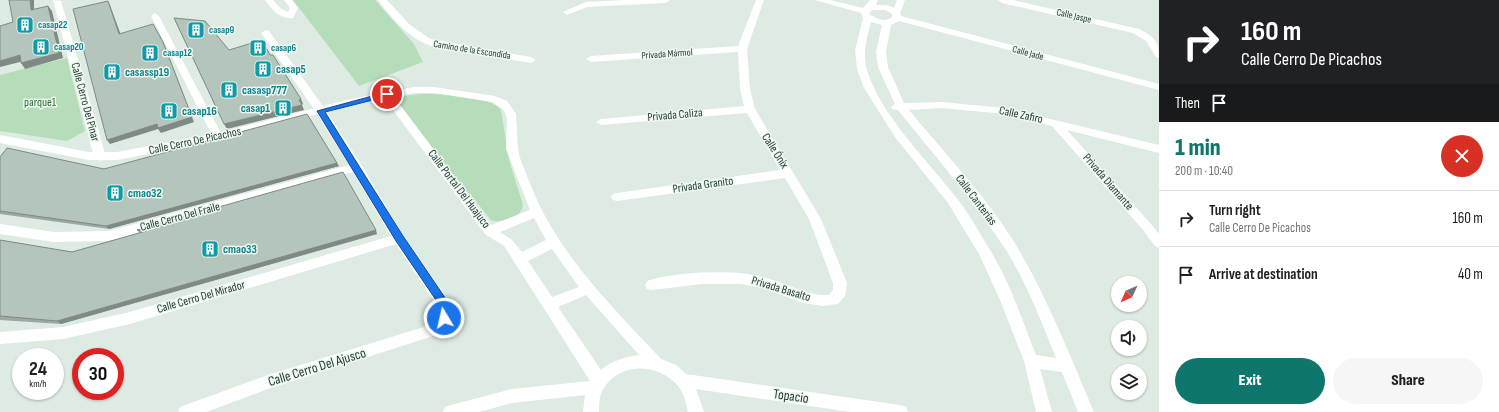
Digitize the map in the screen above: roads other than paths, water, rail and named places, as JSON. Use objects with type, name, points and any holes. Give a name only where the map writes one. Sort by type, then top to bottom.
[{"type":"street","points":[[269,0],[278,10],[290,16],[294,8],[288,0]]},
{"type":"street","name":"Camino de la Escondida","points":[[382,0],[414,35],[421,40],[435,44],[531,60]]},
{"type":"street","points":[[567,12],[586,5],[666,0]]},
{"type":"street","name":"Calle Ónix","points":[[760,0],[742,49],[745,89],[750,109],[815,219],[840,283],[840,292],[837,297]]},
{"type":"street","name":"Calle Jade","points":[[819,0],[869,9],[882,7],[894,18],[1159,87]]},
{"type":"street","name":"Calle Canterías","points":[[901,0],[881,52],[883,67],[901,107],[980,204],[1011,248],[1041,304],[1086,412]]},
{"type":"street","name":"Calle Jaspe","points":[[1002,0],[1124,27],[1144,34],[1150,39],[1159,55]]},
{"type":"street","name":"Calle Cerro Del Pinar","points":[[57,1],[100,157]]},
{"type":"street","name":"Calle Jade","points":[[869,9],[880,22],[894,18]]},
{"type":"street","name":"Calle Canterías","points":[[869,9],[860,50],[862,69],[870,88],[899,135],[952,200],[978,240],[1007,300],[1031,361],[1044,412]]},
{"type":"street","points":[[155,16],[218,137]]},
{"type":"street","points":[[266,33],[321,111],[399,238]]},
{"type":"street","name":"Privada Mármol","points":[[591,60],[742,49]]},
{"type":"street","name":"Calle Cerro De Picachos","points":[[0,139],[100,157],[148,151],[218,137],[387,94],[414,90],[434,90],[486,96],[501,101],[511,112],[512,149],[536,213]]},
{"type":"street","name":"Calle Portal Del Huajuco","points":[[387,94],[489,231],[508,243],[520,258],[550,304],[597,384]]},
{"type":"street","name":"Calle Zafiro","points":[[881,106],[901,107],[942,105],[982,108],[1055,122],[1159,149]]},
{"type":"street","name":"Privada Caliza","points":[[601,122],[750,109]]},
{"type":"street","name":"Privada Diamante","points":[[1055,122],[1147,226],[1159,243]]},
{"type":"street","name":"Calle Cerro Del Fraile","points":[[0,229],[29,236],[77,238],[109,236],[357,168]]},
{"type":"street","name":"Privada Granito","points":[[617,196],[789,173]]},
{"type":"street","points":[[489,231],[536,213],[554,242],[588,289],[657,364]]},
{"type":"street","name":"Calle Cerro Del Ajusco","points":[[186,412],[268,382],[428,332],[444,318],[445,310],[442,302],[399,238]]},
{"type":"street","name":"Calle Cerro Del Mirador","points":[[0,338],[63,333],[130,318],[399,238]]},
{"type":"street","points":[[520,258],[554,242]]},
{"type":"street","name":"Privada Basalto","points":[[652,285],[704,278],[741,278],[755,280],[815,300],[829,300],[837,297]]},
{"type":"street","points":[[550,304],[588,289]]},
{"type":"street","points":[[591,412],[590,403],[597,384],[610,370],[624,363],[640,361],[657,364],[671,370],[682,380],[692,395],[696,412]]},
{"type":"street","points":[[1031,361],[1068,366]]},
{"type":"street","name":"Topacio","points":[[682,380],[900,412]]},
{"type":"street","points":[[451,412],[512,396],[597,384]]},
{"type":"place","name":"casap22","points":[[25,25]]},
{"type":"place","name":"casap9","points":[[196,30]]},
{"type":"place","name":"casap20","points":[[41,47]]},
{"type":"place","name":"casap6","points":[[258,48]]},
{"type":"place","name":"casap12","points":[[150,53]]},
{"type":"place","name":"casap5","points":[[263,69]]},
{"type":"place","name":"casassp19","points":[[112,72]]},
{"type":"place","name":"casasp777","points":[[229,90]]},
{"type":"place","name":"casap1","points":[[283,108]]},
{"type":"place","name":"casap16","points":[[169,111]]},
{"type":"place","name":"cmao32","points":[[115,193]]},
{"type":"place","name":"cmao33","points":[[210,249]]},
{"type":"park label","name":"parque1","points":[[40,102]]}]
